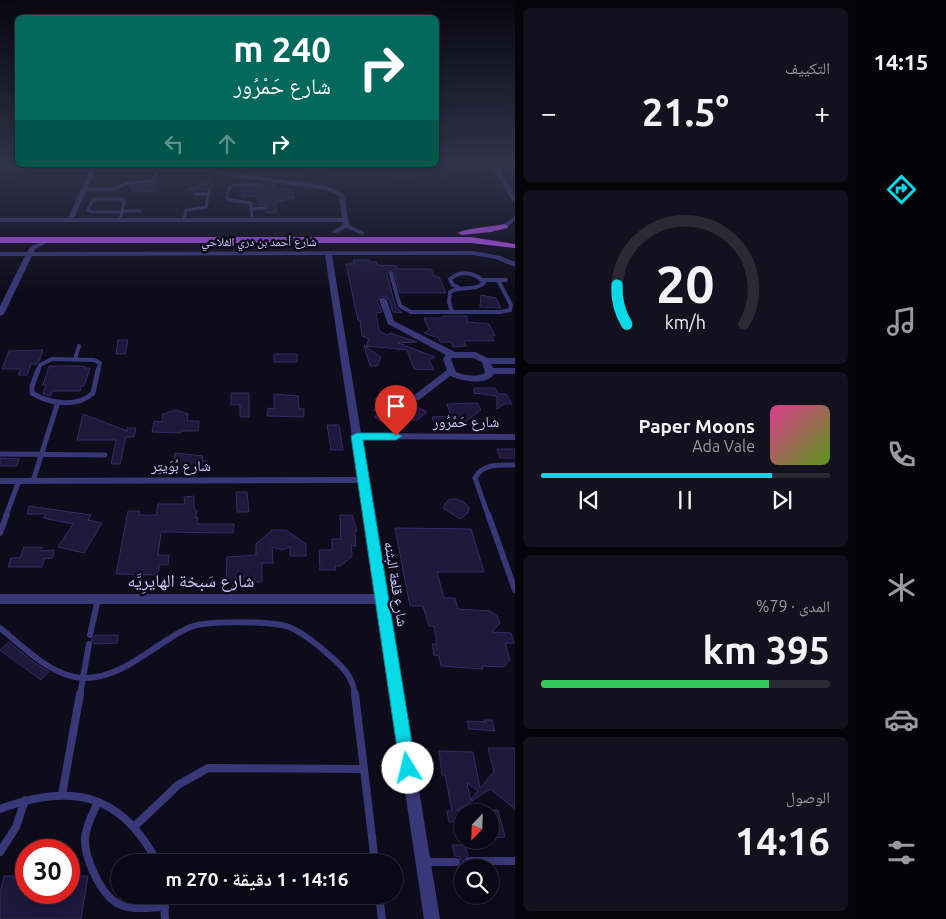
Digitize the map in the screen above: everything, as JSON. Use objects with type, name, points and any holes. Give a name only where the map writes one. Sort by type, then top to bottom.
[{"type":"main road","points":[[0,233],[474,232],[491,230],[508,224]]},
{"type":"main road","points":[[508,224],[500,230],[501,236],[514,246]]},
{"type":"main road","points":[[0,240],[401,240],[482,241],[514,246]]},
{"type":"main road","points":[[401,240],[482,244],[515,252]]},
{"type":"street","points":[[70,220],[76,207]]},
{"type":"street","points":[[343,207],[345,223]]},
{"type":"street","points":[[508,224],[515,218]]},
{"type":"street","points":[[0,220],[252,220],[345,223],[362,233]]},
{"type":"street","points":[[334,232],[345,223]]},
{"type":"street","points":[[22,240],[31,251]]},
{"type":"street","points":[[0,314],[31,251],[49,240]]},
{"type":"street","name":"شارع أحمد بن دري الفلاحي","points":[[0,254],[31,251],[481,254],[498,257],[515,265]]},
{"type":"street","name":"شارع قلعة البثنه","points":[[328,254],[432,919]]},
{"type":"street","points":[[384,300],[390,322],[453,355],[478,356],[486,361],[515,361]]},
{"type":"street","points":[[453,355],[447,359],[451,371],[461,377],[483,377],[490,375],[486,361]]},
{"type":"street","points":[[416,398],[451,371]]},
{"type":"street","points":[[490,371],[515,371]]},
{"type":"street","name":"شارع حَمْرُور","points":[[357,436],[515,437]]},
{"type":"street","name":"شارع بُوَيتِر","points":[[0,481],[362,480]]},
{"type":"street","name":"شارع سَبخة الهايرِيَّه","points":[[0,599],[382,598]]},
{"type":"lane","points":[[89,207],[87,210],[94,212],[140,211]]},
{"type":"lane","points":[[120,220],[123,207]]},
{"type":"lane","points":[[184,220],[186,210],[206,207]]},
{"type":"lane","points":[[252,220],[251,209],[265,208]]},
{"type":"lane","points":[[483,280],[484,283],[478,288],[458,287],[450,282],[450,279],[456,274],[468,273],[483,280],[506,280]]},
{"type":"lane","points":[[391,274],[400,306],[406,311],[500,312],[510,310],[511,305],[498,280]]},
{"type":"lane","points":[[452,312],[448,298],[451,292],[458,287]]},
{"type":"lane","points":[[75,359],[79,346]]},
{"type":"lane","points":[[52,359],[94,360],[100,362],[93,393],[80,402],[58,402],[35,396],[32,393],[32,386],[40,365],[52,359]]},
{"type":"lane","points":[[33,481],[58,402]]},
{"type":"lane","points":[[0,454],[105,455]]},
{"type":"lane","points":[[515,465],[486,466],[480,469],[475,478],[515,590]]},
{"type":"lane","points":[[0,534],[19,481]]},
{"type":"lane","points":[[90,635],[98,599]]},
{"type":"lane","points":[[0,628],[54,668],[72,677],[82,678],[93,678],[113,672],[196,625],[276,624],[286,626],[303,634],[349,673],[354,683],[374,854]]},
{"type":"lane","points":[[62,794],[89,644]]},
{"type":"lane","points":[[135,826],[184,779],[208,768],[364,769]]},
{"type":"lane","points":[[0,809],[25,800],[62,794],[80,796],[118,812],[135,826],[153,854]]},
{"type":"lane","points":[[0,852],[11,837],[20,818],[25,800]]},
{"type":"lane","points":[[98,802],[86,828],[85,848],[104,890],[116,903],[125,906],[165,907]]},
{"type":"lane","points":[[499,861],[515,861]]},
{"type":"lane","points":[[422,862],[454,862]]},
{"type":"lane","points":[[165,904],[165,919]]},
{"type":"lane","points":[[380,904],[382,919]]},
{"type":"building","points":[[268,207],[276,207],[276,213],[265,213]]},
{"type":"building","points":[[353,260],[369,260],[370,262],[376,262],[377,265],[396,266],[397,269],[431,269],[435,277],[439,277],[446,293],[400,293],[394,273],[390,271],[387,275],[396,307],[402,313],[393,312],[389,299],[380,296],[377,301],[382,312],[376,313],[379,331],[387,335],[390,333],[417,342],[398,343],[435,357],[429,360],[434,370],[414,369],[407,350],[366,346],[369,339],[362,336],[360,320],[358,320],[346,264],[354,264]]},
{"type":"building","points":[[481,295],[496,298],[501,308],[480,307]]},
{"type":"building","points":[[443,316],[467,316],[467,322],[489,324],[495,336],[491,336],[494,341],[464,341],[466,346],[453,347],[451,342],[440,342],[439,338],[424,333],[429,330],[424,318],[443,318]]},
{"type":"building","points":[[118,340],[128,340],[125,354],[116,354]]},
{"type":"building","points":[[364,345],[381,357],[377,366],[370,366]]},
{"type":"building","points":[[43,350],[39,361],[36,364],[31,364],[27,375],[18,375],[21,369],[2,369],[9,351]]},
{"type":"building","points":[[274,354],[297,354],[297,362],[274,362]]},
{"type":"building","points":[[49,366],[85,366],[84,368],[90,368],[84,386],[81,386],[80,391],[53,391],[50,396],[43,394],[46,385],[43,385]]},
{"type":"building","points":[[474,388],[495,388],[498,394],[506,394],[512,404],[504,404],[497,409],[497,396],[474,393]]},
{"type":"building","points":[[388,390],[395,396],[427,412],[416,421],[412,419],[402,426],[395,422],[390,426],[374,417],[379,413],[373,410],[381,405],[375,399]]},
{"type":"building","points":[[231,393],[249,393],[249,417],[240,417],[240,405],[231,405]]},
{"type":"building","points":[[274,394],[298,396],[299,409],[304,409],[304,417],[267,416],[268,408],[274,409]]},
{"type":"building","points":[[477,403],[481,410],[462,424],[435,425],[432,417],[451,416],[447,404]]},
{"type":"building","points":[[176,410],[188,414],[187,421],[199,421],[198,431],[181,431],[180,433],[152,432],[154,421],[162,422],[163,414]]},
{"type":"building","points":[[83,414],[127,431],[127,428],[136,428],[134,437],[126,437],[120,464],[111,464],[116,440],[77,440]]},
{"type":"building","points":[[327,425],[339,425],[343,450],[331,450]]},
{"type":"building","points":[[497,449],[515,449],[515,458],[500,458]]},
{"type":"building","points":[[175,453],[203,456],[202,461],[208,461],[206,470],[172,469]]},
{"type":"building","points":[[0,458],[19,459],[17,466],[0,466]]},
{"type":"building","points":[[236,492],[247,492],[249,512],[237,512]]},
{"type":"building","points":[[194,496],[194,508],[197,511],[195,518],[198,517],[197,524],[234,524],[233,533],[161,532],[158,555],[169,555],[168,565],[159,565],[159,571],[154,575],[116,574],[128,511],[140,511],[139,515],[156,515],[158,504],[185,504],[184,497]]},
{"type":"building","points":[[456,499],[464,502],[469,507],[468,513],[460,519],[443,508],[448,500]]},
{"type":"building","points":[[29,506],[91,515],[88,520],[102,523],[84,553],[58,547],[73,524],[43,518],[46,514],[27,514]]},
{"type":"building","points":[[340,515],[352,515],[357,531],[355,531],[356,546],[351,545],[352,556],[341,566],[335,566],[336,570],[320,570],[319,550],[332,550],[332,539],[341,539]]},
{"type":"building","points":[[395,528],[471,529],[484,572],[437,572],[444,598],[455,598],[458,609],[490,611],[497,616],[500,623],[492,632],[511,633],[514,643],[505,643],[510,660],[504,667],[482,666],[483,669],[441,666],[439,656],[434,655],[432,644],[437,644],[434,626],[429,626],[423,606],[410,606]]},
{"type":"building","points":[[272,530],[286,530],[306,544],[306,556],[290,556],[290,547],[282,550],[272,547],[273,563],[262,563],[262,582],[226,582],[227,557],[256,555],[256,544]]},
{"type":"building","points":[[24,547],[42,547],[41,551],[54,550],[53,558],[44,559],[42,567],[8,567],[11,558],[20,558]]},
{"type":"building","points":[[95,635],[118,635],[117,643],[94,644],[91,640]]},
{"type":"building","points":[[9,642],[49,672],[41,680],[0,650]]},
{"type":"building","points":[[484,720],[492,720],[495,731],[469,729],[467,721],[485,722]]},
{"type":"building","points":[[488,748],[515,748],[515,809],[490,789],[472,801],[471,799],[478,791],[467,783],[471,802],[468,804],[454,804],[454,822],[449,822],[447,811],[452,811],[445,775],[442,775],[439,751],[473,752],[480,788],[494,772]]},
{"type":"building","points":[[499,814],[505,837],[499,837]]},
{"type":"building","points":[[452,845],[454,845],[454,849],[466,849],[468,856],[465,859],[455,856]]},
{"type":"building","points":[[4,876],[15,876],[15,904],[80,904],[80,876],[88,876],[81,919],[0,919],[0,893]]},
{"type":"route","points":[[396,436],[357,436],[362,480],[408,768]]}]
